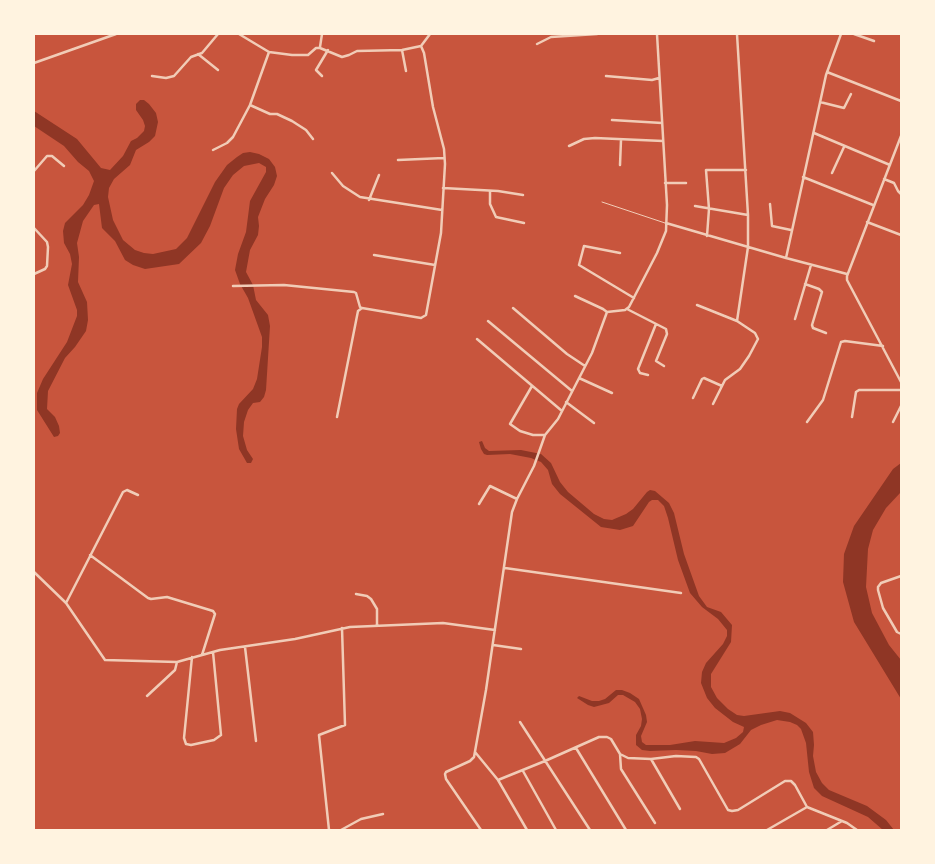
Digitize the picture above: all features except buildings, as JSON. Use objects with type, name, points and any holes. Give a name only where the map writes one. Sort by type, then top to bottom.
[{"type":"street","points":[[34,63],[116,34]]},
{"type":"street","points":[[152,76],[166,78],[174,76],[190,57],[202,53],[218,34]]},
{"type":"street","points":[[239,34],[269,52],[302,56],[316,48],[328,50],[338,56],[349,55],[357,51],[402,50],[421,46],[430,34]]},
{"type":"street","points":[[320,48],[322,34]]},
{"type":"street","points":[[537,44],[551,35],[597,34]]},
{"type":"street","points":[[627,309],[664,239],[666,224],[666,182],[657,34]]},
{"type":"street","points":[[737,34],[748,215],[748,247],[737,322]]},
{"type":"street","points":[[786,258],[827,72],[841,34]]},
{"type":"street","points":[[854,34],[874,41]]},
{"type":"street","points":[[362,308],[426,316],[441,233],[444,149],[433,107],[424,53],[421,46]]},
{"type":"street","points":[[322,76],[316,70],[328,50]]},
{"type":"street","points":[[402,50],[406,71]]},
{"type":"street","points":[[213,150],[227,143],[233,137],[250,105],[269,52]]},
{"type":"street","points":[[198,54],[218,70]]},
{"type":"street","points":[[827,72],[901,101]]},
{"type":"street","points":[[606,76],[652,80],[659,78]]},
{"type":"street","points":[[820,102],[844,108],[851,94]]},
{"type":"street","points":[[250,105],[292,121],[306,130],[314,139]]},
{"type":"street","points":[[612,120],[662,123]]},
{"type":"street","points":[[814,134],[890,165]]},
{"type":"street","points":[[901,136],[847,274],[847,280],[901,382]]},
{"type":"street","points":[[569,146],[584,139],[595,138],[663,141]]},
{"type":"street","points":[[620,165],[621,140]]},
{"type":"street","points":[[832,173],[844,147]]},
{"type":"street","points":[[34,171],[47,156],[52,156],[64,166]]},
{"type":"street","points":[[398,160],[444,158]]},
{"type":"street","points":[[708,236],[709,209],[706,170],[746,170]]},
{"type":"street","points":[[332,173],[350,192],[369,200],[442,210]]},
{"type":"street","points":[[369,200],[379,175]]},
{"type":"street","points":[[803,177],[873,205]]},
{"type":"street","points":[[884,179],[894,183],[901,194]]},
{"type":"street","points":[[666,182],[686,182]]},
{"type":"street","points":[[443,188],[523,195]]},
{"type":"street","points":[[490,191],[490,204],[496,217],[524,223]]},
{"type":"street","points":[[770,204],[772,226],[792,230]]},
{"type":"street","points":[[695,206],[748,215]]},
{"type":"street","points":[[867,222],[901,235]]},
{"type":"street","points":[[666,224],[847,274]]},
{"type":"street","points":[[34,228],[47,242],[48,247],[47,266],[45,269],[34,274]]},
{"type":"street","points":[[620,253],[584,246],[579,265],[634,298]]},
{"type":"street","points":[[374,255],[435,265]]},
{"type":"street","points":[[795,319],[811,265]]},
{"type":"street","points":[[805,284],[819,288],[822,292],[812,325],[813,328],[826,333]]},
{"type":"street","points":[[232,286],[284,285],[354,292],[362,308]]},
{"type":"street","points":[[575,296],[607,312],[627,309],[666,329],[668,332],[657,359],[658,363],[664,366]]},
{"type":"street","points":[[697,305],[737,322],[757,335],[757,343],[740,369],[727,378],[713,404]]},
{"type":"street","points":[[337,417],[358,311],[362,308]]},
{"type":"street","points":[[513,308],[567,354],[585,366]]},
{"type":"street","points":[[481,830],[445,776],[446,772],[472,759],[493,645],[512,512],[534,466],[545,435],[562,411],[592,353],[607,312]]},
{"type":"street","points":[[488,321],[572,391]]},
{"type":"street","points":[[648,375],[640,373],[638,369],[656,324]]},
{"type":"street","points":[[477,339],[562,411]]},
{"type":"street","points":[[807,422],[823,400],[841,342],[883,346]]},
{"type":"street","points":[[579,378],[612,393]]},
{"type":"street","points":[[693,398],[704,378],[722,386]]},
{"type":"street","points":[[532,386],[510,424],[520,431],[533,435],[545,435]]},
{"type":"street","points":[[852,417],[856,392],[860,390],[901,390]]},
{"type":"street","points":[[566,402],[594,423]]},
{"type":"street","points":[[893,422],[901,406]]},
{"type":"street","points":[[479,504],[490,486],[517,499]]},
{"type":"street","points":[[66,603],[123,492],[127,490],[138,495]]},
{"type":"street","points":[[90,555],[148,598],[167,596],[213,611],[214,614],[202,655]]},
{"type":"street","points":[[505,568],[681,593]]},
{"type":"street","points":[[34,572],[66,603],[106,660],[177,662],[214,652],[295,639],[342,628],[377,625],[443,622],[495,630]]},
{"type":"street","points":[[901,576],[881,583],[878,586],[883,608],[894,627],[901,634]]},
{"type":"street","points":[[356,594],[367,596],[371,599],[377,609],[377,625]]},
{"type":"street","points":[[329,830],[319,735],[346,725],[342,628]]},
{"type":"street","points":[[493,645],[521,649]]},
{"type":"street","points":[[245,647],[256,741]]},
{"type":"street","points":[[192,657],[184,738],[186,744],[214,740],[221,735],[214,652]]},
{"type":"street","points":[[147,696],[176,670],[177,662]]},
{"type":"street","points":[[520,722],[590,830]]},
{"type":"street","points":[[498,780],[604,736],[611,739],[620,754],[621,769],[655,823]]},
{"type":"street","points":[[576,748],[626,830]]},
{"type":"street","points":[[474,751],[498,780],[527,830]]},
{"type":"street","points":[[620,754],[628,758],[652,759],[676,756],[696,757],[700,760],[728,810],[732,811],[738,810],[785,781],[791,781],[807,807],[852,825],[858,830]]},
{"type":"street","points":[[652,759],[680,809]]},
{"type":"street","points":[[523,770],[556,830]]},
{"type":"street","points":[[767,830],[807,807]]},
{"type":"street","points":[[341,830],[361,819],[383,814]]},
{"type":"street","points":[[827,830],[842,821]]},
{"type":"lane","points":[[602,202],[666,224]]},
{"type":"shaded area","points":[[140,100],[144,100],[149,104],[156,113],[158,122],[155,136],[136,150],[130,165],[114,179],[109,188],[108,197],[113,220],[123,240],[135,250],[153,254],[176,249],[187,238],[215,182],[227,165],[243,153],[259,154],[269,159],[275,167],[277,176],[258,217],[258,235],[250,250],[246,272],[253,285],[256,300],[268,315],[270,326],[266,390],[260,402],[253,403],[248,410],[244,422],[243,436],[247,450],[253,459],[251,463],[247,463],[239,449],[236,429],[237,409],[239,404],[253,389],[257,379],[262,337],[248,298],[235,270],[238,254],[246,232],[250,201],[266,172],[266,167],[259,163],[244,166],[233,175],[224,188],[210,226],[201,243],[179,264],[145,269],[125,260],[115,241],[102,228],[99,204],[94,205],[83,221],[77,243],[79,257],[78,282],[87,302],[88,320],[86,331],[65,358],[48,391],[47,409],[55,417],[59,426],[60,433],[58,436],[54,437],[37,410],[37,393],[43,379],[67,342],[77,316],[77,310],[68,285],[72,264],[70,254],[64,243],[63,231],[65,223],[83,205],[94,181],[89,171],[64,146],[34,126],[34,111],[77,139],[101,168],[110,170],[123,156],[131,141],[144,131],[143,120],[136,110],[136,104]]},
{"type":"shaded area","points":[[482,441],[485,448],[489,451],[521,450],[541,454],[551,463],[560,482],[568,492],[594,514],[604,519],[612,520],[626,514],[650,490],[655,491],[669,503],[674,513],[684,554],[699,596],[707,607],[721,612],[732,625],[731,642],[711,674],[711,687],[717,698],[737,715],[744,716],[780,711],[790,713],[806,723],[813,732],[813,756],[816,772],[822,783],[829,790],[867,806],[886,820],[894,830],[883,830],[868,817],[822,796],[814,788],[809,772],[806,743],[801,729],[790,722],[777,720],[761,725],[751,730],[740,744],[725,753],[712,754],[676,750],[650,751],[642,750],[636,745],[636,735],[641,726],[642,719],[640,709],[635,702],[623,695],[618,695],[609,703],[594,707],[577,698],[579,696],[592,701],[599,701],[605,699],[616,690],[622,690],[639,699],[646,715],[647,722],[641,736],[642,742],[646,745],[670,745],[695,741],[724,743],[736,738],[743,732],[744,727],[733,722],[715,708],[707,698],[701,683],[702,672],[706,663],[723,644],[727,636],[727,630],[690,593],[678,560],[664,506],[658,500],[652,500],[633,526],[620,530],[601,527],[560,494],[552,484],[548,470],[541,462],[510,454],[484,454],[479,442]]},
{"type":"shaded area","points":[[901,463],[901,492],[886,508],[873,530],[868,549],[866,587],[872,613],[889,645],[901,660],[901,699],[854,622],[843,582],[844,554],[854,526],[893,469]]}]
